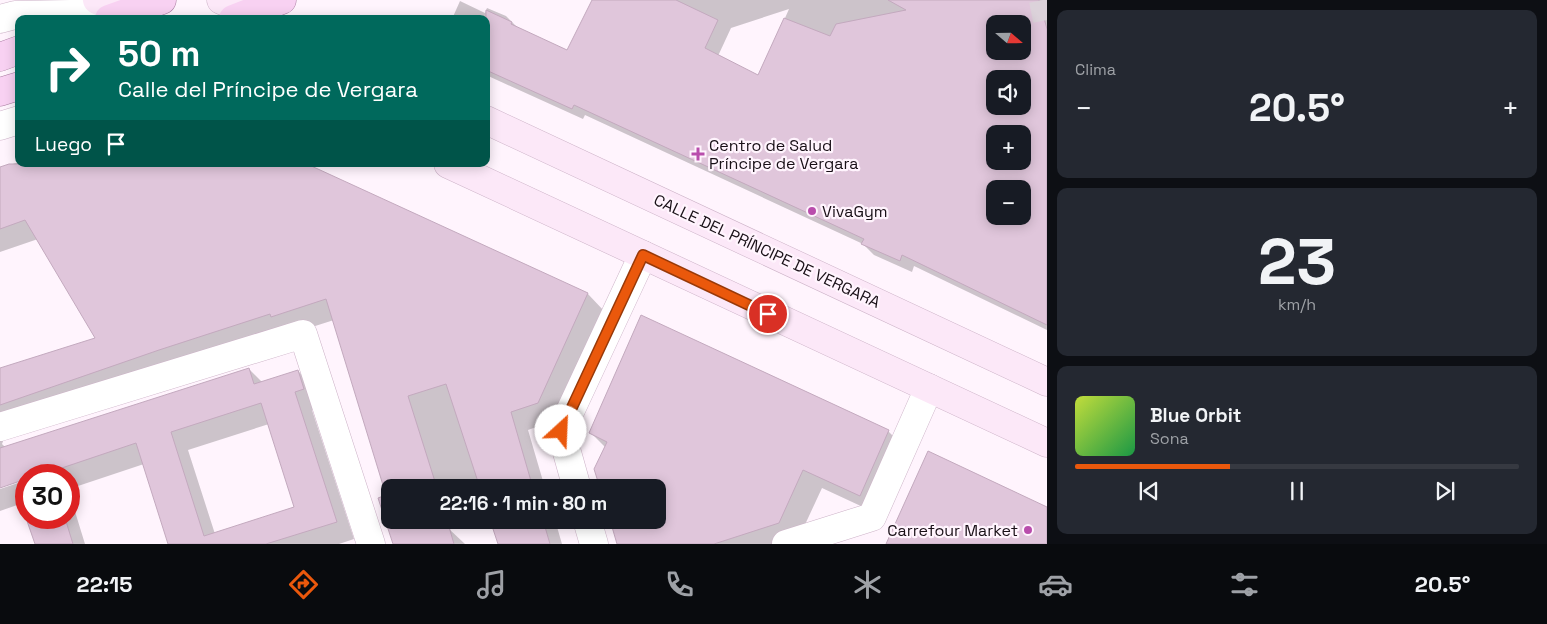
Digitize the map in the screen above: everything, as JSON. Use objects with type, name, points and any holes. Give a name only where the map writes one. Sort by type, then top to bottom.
[{"type":"main road","points":[[97,0],[121,15]]},
{"type":"main road","points":[[128,15],[162,0]]},
{"type":"main road","points":[[221,0],[246,15]]},
{"type":"main road","points":[[250,15],[282,0]]},
{"type":"main road","points":[[0,56],[15,51]]},
{"type":"main road","points":[[0,92],[15,87]]},
{"type":"main road","name":"CALLE DEL PRÍNCIPE DE VERGARA","points":[[490,122],[1047,382]]},
{"type":"main road","points":[[454,167],[1047,443]]},
{"type":"street","points":[[0,19],[15,15]]},
{"type":"street","points":[[0,126],[15,121]]},
{"type":"street","points":[[574,479],[561,431],[643,255]]},
{"type":"street","points":[[0,427],[303,334],[365,542]]},
{"type":"street","points":[[861,544],[929,388]]},
{"type":"street","points":[[786,544],[872,517]]},
{"type":"street","points":[[590,529],[594,544]]},
{"type":"building","points":[[592,0],[676,0],[718,20],[705,48],[758,75],[784,18],[830,36],[836,24],[906,10],[888,0],[1039,0],[1047,29],[1047,325],[902,255],[900,261],[861,244],[864,239],[574,105],[572,109],[490,72],[490,15],[486,15],[486,10],[512,22],[511,24],[567,50]]},
{"type":"building","points":[[9,164],[15,164],[15,167],[314,167],[588,293],[538,403],[511,412],[530,479],[477,479],[446,384],[408,396],[434,479],[381,479],[326,299],[271,317],[270,314],[159,350],[0,405],[0,368],[95,338],[25,220],[0,229],[0,167]]},
{"type":"building","points":[[641,315],[889,430],[860,496],[803,470],[779,523],[714,544],[617,544],[613,529],[666,529],[666,479],[597,479],[594,469],[607,442],[589,433]]},
{"type":"building","points":[[249,368],[254,384],[298,370],[304,389],[295,392],[337,522],[266,544],[168,544],[136,443],[74,464],[15,464],[15,483],[0,488],[0,448]],"holes":[[[261,403],[294,507],[204,536],[171,432]]]},
{"type":"building","points":[[928,451],[1047,507],[1047,544],[886,544]]},
{"type":"building","points":[[30,529],[68,529],[73,544],[35,544]]},
{"type":"building","points":[[388,529],[450,529],[454,544],[393,544]]},
{"type":"building","points":[[493,529],[546,529],[550,544],[498,544]]},
{"type":"tunnel","points":[[1043,0],[1047,20]]},
{"type":"place","name":"Centro de Salud Príncipe de Vergara","points":[[698,154]]},
{"type":"place","name":"VivaGym","points":[[812,211]]},
{"type":"place","name":"Carrefour Market","points":[[1028,530]]},
{"type":"route","points":[[561,431],[643,255],[768,314]]}]
